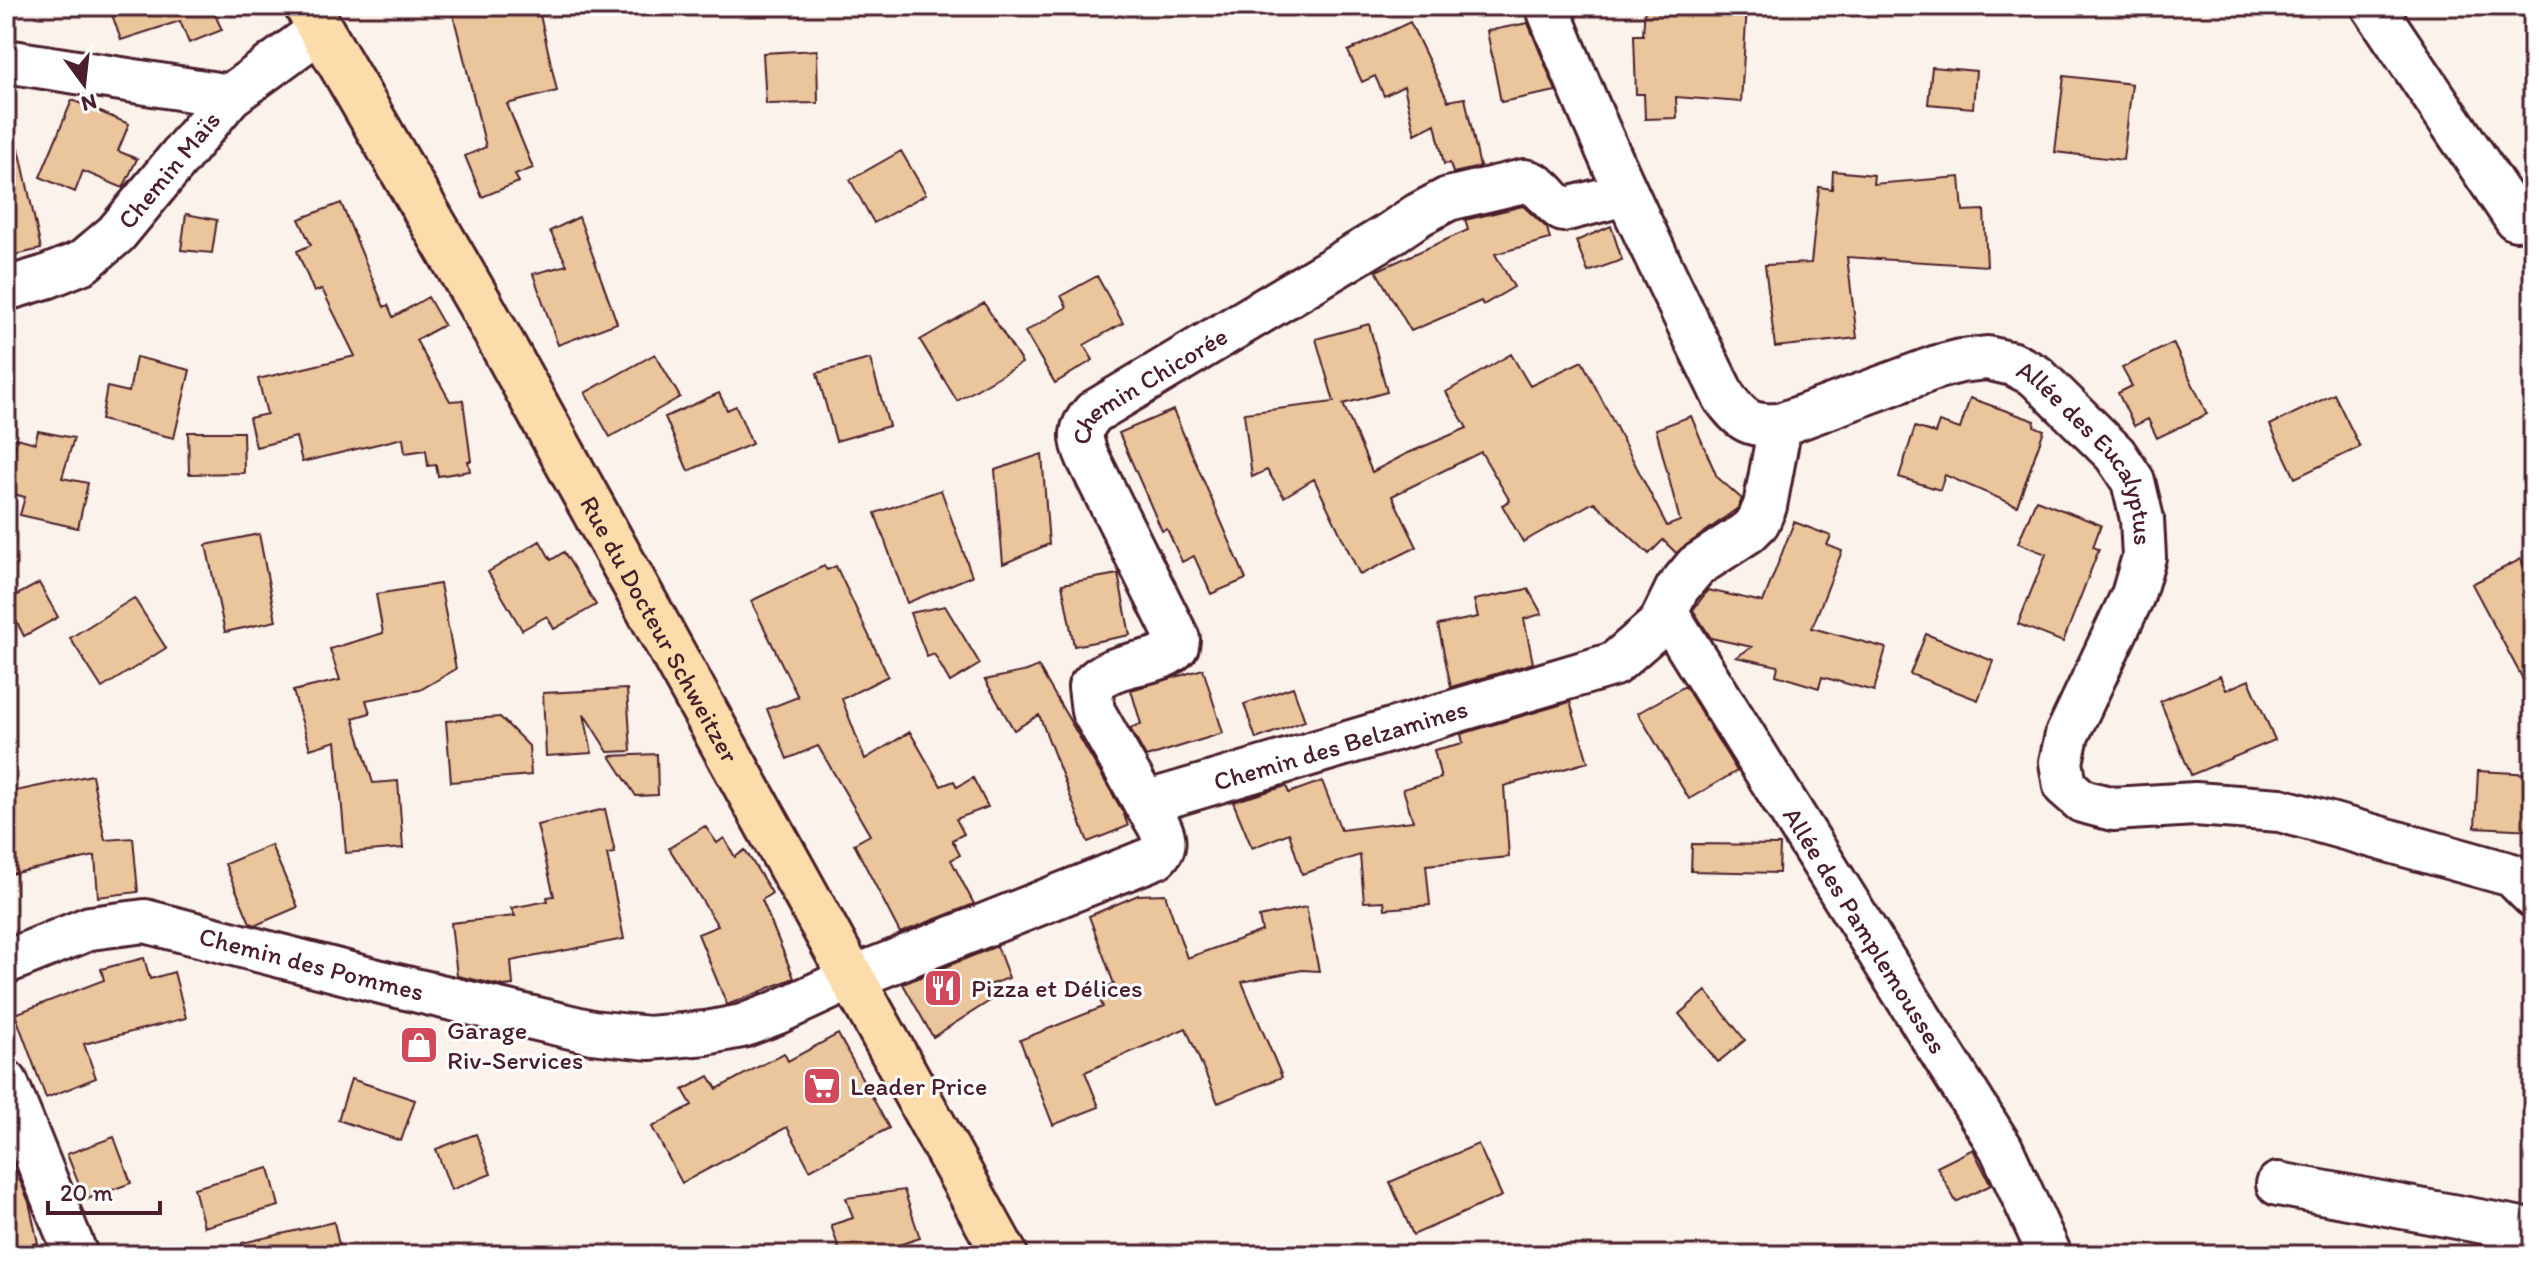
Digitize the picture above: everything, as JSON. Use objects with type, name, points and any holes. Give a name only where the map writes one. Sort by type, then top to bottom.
[{"type":"main road","name":"Rue du Docteur Schweitzer","points":[[314,17],[480,304],[1005,1255]]},
{"type":"street","points":[[1547,6],[1584,102],[1724,397],[1736,413],[1756,427],[1780,425]]},
{"type":"street","points":[[2373,6],[2516,219]]},
{"type":"street","name":"Chemin Maïs","points":[[6,289],[83,262],[116,234],[230,96],[314,17]]},
{"type":"street","points":[[6,61],[230,96]]},
{"type":"street","name":"Chemin Chicorée","points":[[1145,803],[1093,711],[1090,687],[1098,676],[1111,670],[1168,654],[1177,646],[1178,639],[1083,447],[1080,435],[1084,423],[1094,412],[1448,199],[1524,181],[1542,188],[1563,210],[1626,194]]},
{"type":"street","name":"Allée des Eucalyptus","points":[[1780,425],[1961,361],[1987,358],[2013,364],[2036,376],[2115,454],[2133,481],[2142,519],[2144,557],[2133,595],[2067,735],[2061,762],[2065,786],[2082,801],[2113,809],[2195,804],[2280,810],[2512,875],[2533,896]]},
{"type":"street","name":"Chemin des Belzamines","points":[[1145,803],[1614,664],[1650,633],[1667,613],[1677,589],[1696,566],[1758,522],[1765,506],[1780,425]]},
{"type":"street","name":"Allée des Pamplemousses","points":[[1667,613],[2001,1148],[2050,1255]]},
{"type":"street","points":[[852,978],[1156,857],[1164,850],[1165,842],[1145,803]]},
{"type":"street","name":"Chemin des Pommes","points":[[6,962],[90,928],[145,921],[592,1032],[649,1038],[742,1026],[852,978]]},
{"type":"street","points":[[6,1082],[76,1255]]},
{"type":"street","points":[[2278,1184],[2533,1231]]},
{"type":"building","points":[[109,6],[211,6],[222,30],[189,43],[180,21],[121,40]]},
{"type":"building","points":[[451,6],[538,6],[557,91],[507,104],[533,168],[515,175],[519,182],[482,197],[465,156],[486,147]]},
{"type":"building","points":[[1645,6],[1747,6],[1741,102],[1676,97],[1677,118],[1645,119],[1644,94],[1636,94],[1634,35],[1643,35]]},
{"type":"building","points":[[1410,22],[1448,101],[1465,98],[1480,167],[1453,173],[1450,163],[1444,164],[1435,124],[1415,134],[1404,86],[1384,96],[1375,76],[1362,82],[1348,51]]},
{"type":"building","points":[[1528,23],[1556,91],[1501,102],[1487,31]]},
{"type":"building","points":[[817,50],[818,103],[766,104],[763,53]]},
{"type":"building","points":[[1932,67],[1976,71],[1973,108],[1928,104]]},
{"type":"building","points":[[2064,76],[2132,84],[2123,160],[2055,152]]},
{"type":"building","points":[[72,100],[129,124],[118,151],[137,159],[123,188],[83,171],[75,192],[40,177]]},
{"type":"building","points":[[19,148],[41,249],[6,257],[6,149]]},
{"type":"building","points":[[901,151],[926,194],[874,223],[850,180]]},
{"type":"building","points":[[1833,171],[1874,175],[1873,184],[1960,177],[1963,211],[1984,210],[1987,266],[1847,257],[1857,338],[1775,347],[1765,265],[1811,263],[1819,187],[1832,189]]},
{"type":"building","points":[[341,203],[384,307],[388,305],[393,317],[428,297],[444,325],[416,340],[450,401],[463,400],[470,471],[438,476],[436,465],[428,466],[426,450],[405,453],[403,438],[302,462],[296,437],[256,447],[249,418],[267,414],[258,379],[355,356],[322,289],[314,292],[297,251],[311,245],[299,219]]},
{"type":"building","points":[[1523,206],[1547,228],[1550,239],[1495,254],[1514,287],[1483,305],[1481,301],[1411,331],[1376,271],[1468,230],[1465,220]]},
{"type":"building","points":[[186,214],[217,220],[212,253],[181,250]]},
{"type":"building","points":[[579,217],[617,323],[558,345],[533,274],[567,265],[550,231]]},
{"type":"building","points":[[1611,226],[1622,260],[1588,272],[1576,241]]},
{"type":"building","points":[[1097,276],[1123,323],[1084,345],[1093,360],[1055,383],[1025,332],[1067,307],[1061,296]]},
{"type":"building","points":[[984,303],[1022,363],[957,401],[920,340]]},
{"type":"building","points":[[1369,324],[1387,392],[1343,404],[1372,472],[1467,428],[1446,392],[1511,354],[1530,386],[1582,361],[1667,526],[1680,521],[1656,429],[1691,416],[1717,477],[1742,499],[1738,508],[1676,553],[1663,540],[1649,554],[1594,502],[1523,542],[1502,505],[1510,501],[1481,452],[1392,496],[1417,547],[1360,575],[1314,479],[1284,497],[1267,470],[1252,477],[1244,413],[1334,402],[1316,339]]},
{"type":"building","points":[[2173,343],[2207,414],[2157,438],[2148,419],[2134,426],[2118,393],[2132,386],[2122,368]]},
{"type":"building","points":[[655,354],[680,397],[610,437],[585,393]]},
{"type":"building","points":[[136,357],[190,370],[174,438],[101,420],[107,387],[129,392]]},
{"type":"building","points":[[870,359],[889,426],[836,441],[817,373]]},
{"type":"building","points":[[719,393],[727,410],[736,406],[752,444],[688,471],[665,417]]},
{"type":"building","points":[[2334,394],[2360,447],[2295,478],[2270,425]]},
{"type":"building","points":[[1970,398],[2035,421],[2034,426],[2044,430],[2017,506],[1945,475],[1940,490],[1899,477],[1915,427],[1935,433],[1939,422],[1960,429]]},
{"type":"building","points":[[1173,410],[1246,579],[1211,594],[1194,556],[1182,562],[1167,529],[1162,531],[1119,433]]},
{"type":"building","points":[[38,431],[74,438],[62,478],[88,483],[78,528],[20,515],[25,497],[6,492],[17,438],[35,443]]},
{"type":"building","points":[[188,432],[243,432],[244,473],[189,474]]},
{"type":"building","points":[[1042,454],[1049,544],[1003,564],[995,470]]},
{"type":"building","points":[[941,490],[972,576],[907,603],[875,513]]},
{"type":"building","points":[[2036,500],[2101,525],[2093,547],[2099,549],[2063,642],[2018,624],[2046,554],[2018,543]]},
{"type":"building","points":[[1794,522],[1831,536],[1827,545],[1842,551],[1812,628],[1886,648],[1874,691],[1822,677],[1819,688],[1776,675],[1778,666],[1736,657],[1752,647],[1711,638],[1693,610],[1708,590],[1763,602]]},
{"type":"building","points":[[259,534],[276,621],[225,632],[206,545]]},
{"type":"building","points":[[540,541],[551,560],[564,552],[596,605],[554,629],[547,616],[522,630],[488,572]]},
{"type":"building","points":[[2521,559],[2533,583],[2533,589],[2522,595],[2533,617],[2533,698],[2472,584]]},
{"type":"building","points":[[824,566],[827,570],[836,566],[888,676],[842,699],[865,759],[910,732],[941,786],[954,781],[957,787],[973,778],[988,807],[956,819],[964,834],[952,840],[960,855],[951,860],[974,904],[900,933],[854,844],[870,835],[818,746],[787,759],[767,709],[798,697],[751,601]]},
{"type":"building","points":[[1118,574],[1130,635],[1074,646],[1062,584]]},
{"type":"building","points":[[39,583],[58,617],[24,636],[6,601]]},
{"type":"building","points":[[440,584],[456,669],[420,690],[366,700],[370,713],[353,718],[373,783],[398,781],[403,848],[346,853],[336,741],[310,749],[293,691],[340,680],[330,649],[383,633],[376,594]]},
{"type":"building","points":[[1528,589],[1542,614],[1524,619],[1533,663],[1451,687],[1438,625],[1478,617],[1474,600]]},
{"type":"building","points":[[134,598],[166,648],[102,688],[70,638]]},
{"type":"building","points":[[945,606],[980,664],[950,682],[934,654],[927,657],[910,613]]},
{"type":"building","points":[[1926,634],[1993,661],[1978,700],[1910,674]]},
{"type":"building","points":[[1038,666],[1123,812],[1128,826],[1088,842],[1039,715],[1014,730],[985,680]]},
{"type":"building","points":[[1203,669],[1223,733],[1146,757],[1130,728],[1141,724],[1131,690]]},
{"type":"building","points":[[2220,676],[2226,690],[2249,680],[2275,740],[2191,775],[2160,701]]},
{"type":"building","points":[[1685,686],[1737,771],[1689,799],[1638,713]]},
{"type":"building","points":[[1293,687],[1305,721],[1256,739],[1244,704]]},
{"type":"building","points":[[627,689],[631,751],[608,752],[584,714],[592,753],[546,756],[543,693]]},
{"type":"building","points":[[1570,702],[1588,762],[1504,786],[1509,857],[1426,865],[1430,905],[1385,909],[1384,901],[1364,902],[1360,855],[1302,874],[1289,833],[1252,848],[1233,802],[1286,786],[1289,793],[1322,781],[1341,830],[1413,821],[1403,789],[1441,778],[1434,750],[1463,743],[1461,734]]},
{"type":"building","points":[[500,717],[529,746],[531,775],[451,782],[446,721]]},
{"type":"building","points":[[657,754],[658,795],[636,796],[610,756]]},
{"type":"building","points":[[2478,771],[2533,774],[2533,830],[2475,827]]},
{"type":"building","points":[[92,775],[105,840],[133,838],[138,892],[98,897],[95,856],[6,875],[6,793]]},
{"type":"building","points":[[605,809],[615,853],[607,854],[624,939],[511,961],[513,985],[504,986],[457,976],[451,923],[515,916],[511,908],[548,901],[547,897],[554,896],[537,825]]},
{"type":"building","points":[[705,826],[717,843],[724,838],[735,857],[745,850],[772,893],[762,900],[794,978],[727,1005],[698,934],[718,926],[669,848]]},
{"type":"building","points":[[1692,844],[1780,845],[1779,873],[1691,871]]},
{"type":"building","points":[[271,845],[298,907],[256,925],[250,923],[225,864]]},
{"type":"building","points":[[1165,894],[1187,958],[1262,931],[1259,917],[1306,907],[1319,971],[1302,970],[1242,982],[1282,1077],[1218,1103],[1186,1028],[1085,1072],[1099,1107],[1053,1125],[1020,1040],[1103,1007],[1096,991],[1114,984],[1089,916],[1138,895]]},
{"type":"building","points":[[997,946],[1009,978],[989,985],[996,997],[933,1037],[903,984]]},
{"type":"building","points":[[144,958],[150,979],[174,972],[186,1018],[84,1044],[96,1078],[46,1098],[15,1014],[104,980],[101,969]]},
{"type":"building","points":[[1706,991],[1745,1040],[1718,1062],[1679,1014]]},
{"type":"building","points":[[838,1034],[889,1128],[810,1170],[787,1127],[682,1183],[652,1127],[692,1105],[683,1090],[709,1076],[717,1089],[784,1053],[788,1061]]},
{"type":"building","points":[[351,1079],[415,1100],[401,1141],[338,1120]]},
{"type":"building","points":[[476,1134],[491,1174],[451,1190],[436,1149]]},
{"type":"building","points":[[114,1137],[131,1183],[85,1200],[67,1154]]},
{"type":"building","points":[[1478,1144],[1502,1196],[1413,1235],[1390,1182]]},
{"type":"building","points":[[1973,1149],[1991,1185],[1956,1202],[1937,1167]]},
{"type":"building","points":[[6,1159],[11,1159],[29,1202],[38,1243],[6,1250]]},
{"type":"building","points":[[269,1168],[279,1206],[204,1227],[194,1188]]},
{"type":"building","points":[[904,1190],[920,1238],[868,1255],[841,1255],[831,1225],[853,1218],[846,1198]]},
{"type":"building","points":[[334,1222],[341,1255],[244,1255],[242,1243]]},
{"type":"place","name":"Pizza et Délices","points":[[943,988]]},
{"type":"place","name":"Garage Riv-Services","points":[[419,1045]]},
{"type":"place","name":"Leader Price","points":[[822,1086]]}]
